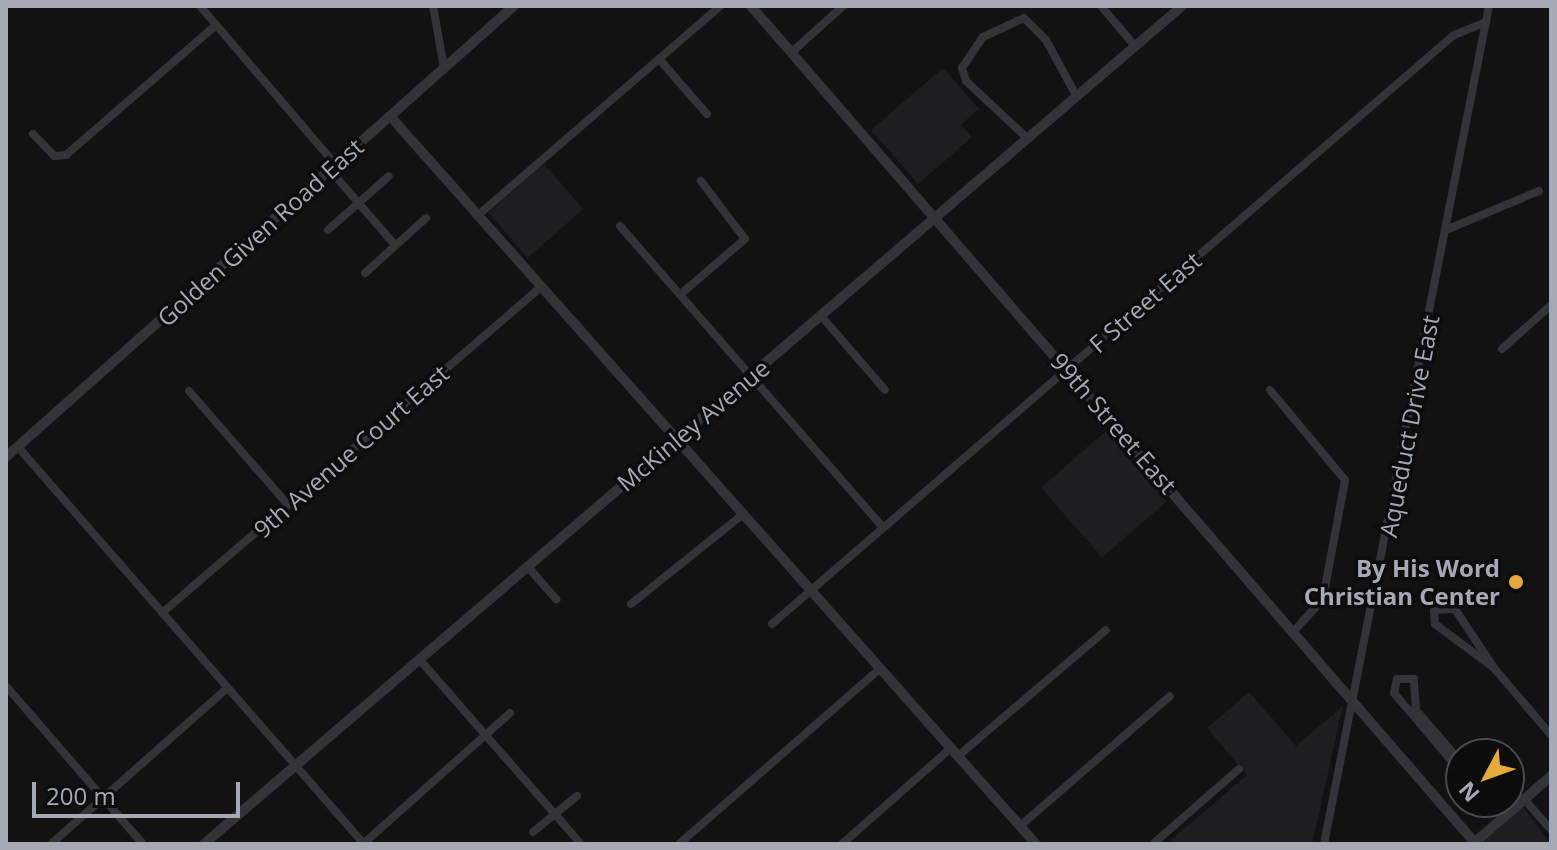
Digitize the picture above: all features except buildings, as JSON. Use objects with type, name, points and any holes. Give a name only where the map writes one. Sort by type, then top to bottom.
[{"type":"street","points":[[200,6],[395,245]]},
{"type":"street","points":[[433,6],[444,68]]},
{"type":"street","name":"Golden Given Road East","points":[[6,457],[514,6]]},
{"type":"street","points":[[477,216],[720,6]]},
{"type":"street","name":"99th Street East","points":[[751,6],[1474,843]]},
{"type":"street","points":[[792,52],[843,6]]},
{"type":"street","points":[[1101,6],[1135,46]]},
{"type":"street","name":"McKinley Avenue","points":[[204,844],[1182,6]]},
{"type":"street","name":"Aqueduct Drive East","points":[[1324,844],[1357,704],[1489,6]]},
{"type":"street","points":[[1028,139],[966,81],[962,68],[983,37],[1024,18],[1046,40],[1077,97]]},
{"type":"street","name":"F Street East","points":[[772,624],[1454,35],[1486,22]]},
{"type":"street","points":[[33,134],[54,156],[66,155],[216,25]]},
{"type":"street","points":[[659,59],[707,114]]},
{"type":"street","points":[[390,116],[898,695],[1036,844]]},
{"type":"street","points":[[328,230],[389,176]]},
{"type":"street","points":[[682,293],[745,239],[701,181]]},
{"type":"street","points":[[1446,230],[1539,191]]},
{"type":"street","points":[[365,273],[426,218]]},
{"type":"street","points":[[620,226],[682,293],[883,528]]},
{"type":"street","name":"9th Avenue Court East","points":[[162,613],[539,289]]},
{"type":"street","points":[[1502,349],[1551,305]]},
{"type":"street","points":[[822,317],[885,390]]},
{"type":"street","points":[[1270,390],[1345,480],[1323,599],[1294,631]]},
{"type":"street","points":[[189,391],[288,505]]},
{"type":"street","points":[[18,447],[363,844],[510,713]]},
{"type":"street","points":[[631,604],[742,515]]},
{"type":"street","points":[[528,567],[556,599]]},
{"type":"street","points":[[1494,668],[1450,640],[1432,621],[1434,610],[1455,609],[1494,668],[1551,735]]},
{"type":"street","points":[[842,844],[1106,630]]},
{"type":"street","points":[[419,659],[581,844]]},
{"type":"street","points":[[679,844],[877,671]]},
{"type":"street","points":[[1445,744],[1416,710],[1414,679],[1397,679],[1394,693],[1445,753]]},
{"type":"street","points":[[6,686],[143,844]]},
{"type":"street","points":[[51,844],[226,689]]},
{"type":"street","points":[[1020,826],[1170,696]]},
{"type":"street","points":[[1153,844],[1239,769]]},
{"type":"street","points":[[1551,776],[1525,800],[1551,830]]},
{"type":"street","points":[[533,832],[577,796]]},
{"type":"street","points":[[1474,843],[1500,818]]},
{"type":"shaded area","points":[[943,68],[979,109],[961,125],[972,137],[918,184],[871,130]]},
{"type":"shaded area","points":[[544,164],[583,209],[528,258],[488,213]]},
{"type":"shaded area","points":[[1106,431],[1167,501],[1102,558],[1041,487]]},
{"type":"shaded area","points":[[1249,692],[1296,746],[1343,706],[1312,844],[1175,844],[1171,840],[1247,775],[1207,728]]},
{"type":"shaded area","points":[[1525,810],[1551,844],[1487,844],[1484,841],[1510,818],[1525,818]]},
{"type":"place","name":"By His Word Christian Center","points":[[1516,582]]}]
